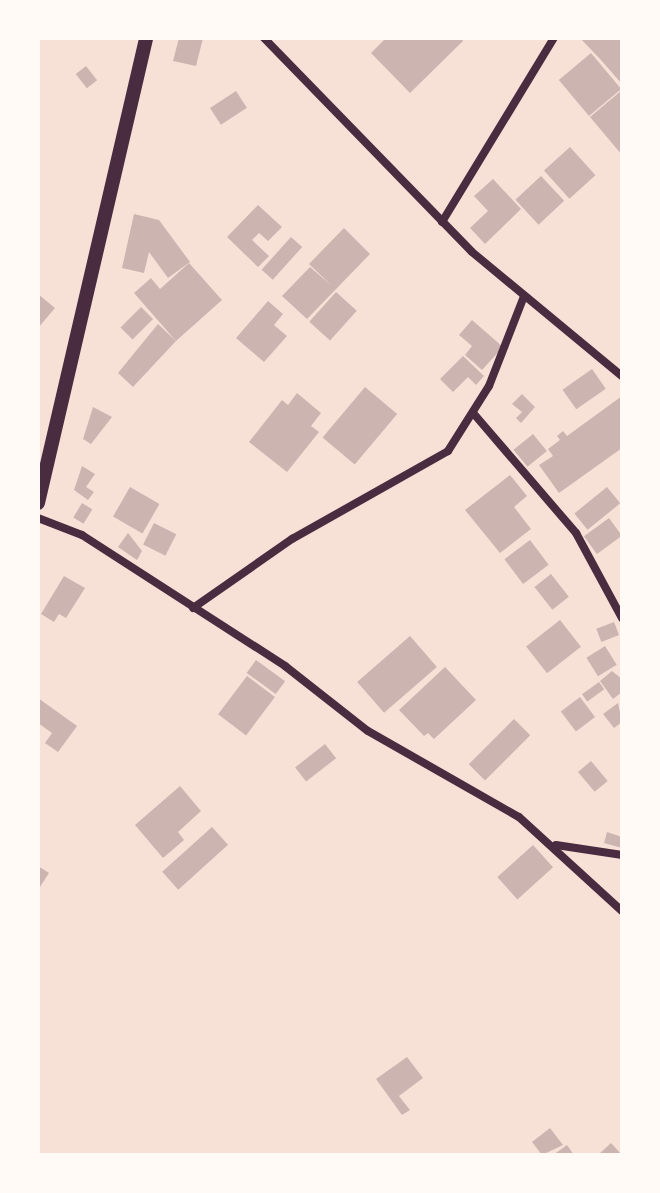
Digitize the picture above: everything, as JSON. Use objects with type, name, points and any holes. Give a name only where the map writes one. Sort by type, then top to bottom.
[{"type":"street","points":[[38,503],[146,38]]},
{"type":"street","points":[[264,38],[442,222],[524,296],[622,376]]},
{"type":"street","points":[[442,222],[554,38]]},
{"type":"street","points":[[193,608],[292,539],[448,451],[474,414],[524,296]]},
{"type":"street","points":[[474,414],[576,533],[622,618]]},
{"type":"street","points":[[38,518],[82,535],[285,666],[368,731],[519,817],[622,911]]},
{"type":"street","points":[[553,845],[622,855]]},
{"type":"building","points":[[179,38],[203,38],[196,66],[173,61]]},
{"type":"building","points":[[386,38],[461,38],[463,41],[410,93],[371,53]]},
{"type":"building","points":[[580,38],[622,38],[622,84],[600,59]]},
{"type":"building","points":[[591,53],[621,89],[589,116],[559,80]]},
{"type":"building","points":[[86,66],[97,80],[87,88],[76,74]]},
{"type":"building","points":[[622,90],[622,155],[590,117]]},
{"type":"building","points":[[236,91],[247,108],[221,125],[210,108]]},
{"type":"building","points":[[570,147],[595,175],[569,199],[544,170]]},
{"type":"building","points":[[541,176],[564,201],[539,225],[515,200]]},
{"type":"building","points":[[493,179],[521,209],[485,244],[470,228],[488,211],[474,196]]},
{"type":"building","points":[[258,205],[282,227],[268,241],[259,233],[252,240],[269,256],[258,267],[227,237]]},
{"type":"building","points":[[134,214],[159,220],[190,262],[168,278],[149,252],[144,273],[122,268]]},
{"type":"building","points":[[344,228],[370,254],[307,319],[282,296],[310,267],[332,286],[309,264]]},
{"type":"building","points":[[291,237],[302,247],[273,280],[262,270]]},
{"type":"building","points":[[189,263],[222,300],[176,341],[134,293],[151,278],[160,289]]},
{"type":"building","points":[[336,292],[357,311],[330,340],[309,322]]},
{"type":"building","points":[[38,294],[55,308],[38,328]]},
{"type":"building","points":[[268,301],[283,314],[274,325],[287,336],[264,362],[236,338]]},
{"type":"building","points":[[141,307],[153,319],[133,340],[120,328]]},
{"type":"building","points":[[472,320],[503,347],[482,370],[465,355],[472,346],[459,335]]},
{"type":"building","points":[[158,324],[176,341],[133,387],[118,373]]},
{"type":"building","points":[[463,356],[484,376],[476,385],[468,377],[453,392],[440,379]]},
{"type":"building","points":[[592,369],[606,389],[576,409],[563,390]]},
{"type":"building","points":[[365,387],[397,414],[355,465],[323,438]]},
{"type":"building","points":[[297,393],[321,413],[311,426],[319,432],[287,472],[249,442],[282,400],[288,405]]},
{"type":"building","points":[[522,394],[535,407],[521,423],[516,418],[522,412],[512,404]]},
{"type":"building","points":[[622,396],[622,448],[559,493],[539,465],[553,456],[548,449],[560,440],[557,436],[563,431],[567,436]]},
{"type":"building","points":[[93,407],[112,417],[91,444],[83,439]]},
{"type":"building","points":[[533,434],[547,451],[527,467],[514,450]]},
{"type":"building","points":[[82,466],[95,474],[86,487],[94,492],[88,500],[74,490]]},
{"type":"building","points":[[510,475],[527,496],[514,507],[531,529],[500,553],[465,510]]},
{"type":"building","points":[[130,487],[159,504],[142,533],[113,516]]},
{"type":"building","points":[[607,487],[620,503],[588,530],[574,513]]},
{"type":"building","points":[[82,503],[92,509],[84,524],[73,518]]},
{"type":"building","points":[[609,518],[622,536],[597,554],[584,536]]},
{"type":"building","points":[[154,523],[176,534],[165,556],[143,544]]},
{"type":"building","points":[[128,533],[142,551],[137,560],[118,547]]},
{"type":"building","points":[[530,540],[549,565],[523,584],[504,559]]},
{"type":"building","points":[[551,574],[569,597],[552,610],[534,587]]},
{"type":"building","points":[[64,576],[85,588],[66,618],[59,614],[54,622],[41,614]]},
{"type":"building","points":[[560,620],[581,647],[547,673],[526,646]]},
{"type":"building","points":[[614,622],[619,635],[601,642],[596,629]]},
{"type":"building","points":[[410,636],[437,667],[384,713],[357,682]]},
{"type":"building","points":[[605,646],[617,665],[598,676],[586,658]]},
{"type":"building","points":[[256,660],[285,681],[276,694],[247,673]]},
{"type":"building","points":[[445,667],[476,700],[434,739],[428,733],[424,736],[399,710]]},
{"type":"building","points":[[612,671],[622,679],[622,692],[613,699],[600,681]]},
{"type":"building","points":[[247,676],[275,697],[246,735],[218,714]]},
{"type":"building","points":[[599,682],[604,689],[587,702],[582,694]]},
{"type":"building","points":[[580,697],[595,717],[576,731],[561,711]]},
{"type":"building","points":[[38,698],[77,726],[58,752],[45,743],[52,733],[38,723]]},
{"type":"building","points":[[618,703],[622,722],[614,728],[603,714]]},
{"type":"building","points":[[514,719],[530,735],[485,781],[469,764]]},
{"type":"building","points":[[325,744],[336,758],[306,782],[295,767]]},
{"type":"building","points":[[591,761],[608,781],[595,792],[578,772]]},
{"type":"building","points":[[180,786],[201,811],[178,832],[184,840],[163,858],[135,825]]},
{"type":"building","points":[[212,827],[228,845],[178,890],[162,872]]},
{"type":"building","points":[[607,832],[622,837],[622,848],[604,843]]},
{"type":"building","points":[[533,845],[553,867],[517,899],[497,877]]},
{"type":"building","points":[[38,866],[49,873],[38,890]]},
{"type":"building","points":[[407,1057],[423,1078],[399,1096],[410,1110],[402,1115],[376,1079]]},
{"type":"building","points":[[550,1128],[563,1145],[542,1155],[532,1142]]},
{"type":"building","points":[[611,1143],[622,1155],[598,1155]]},
{"type":"building","points":[[567,1145],[574,1155],[553,1155]]}]
